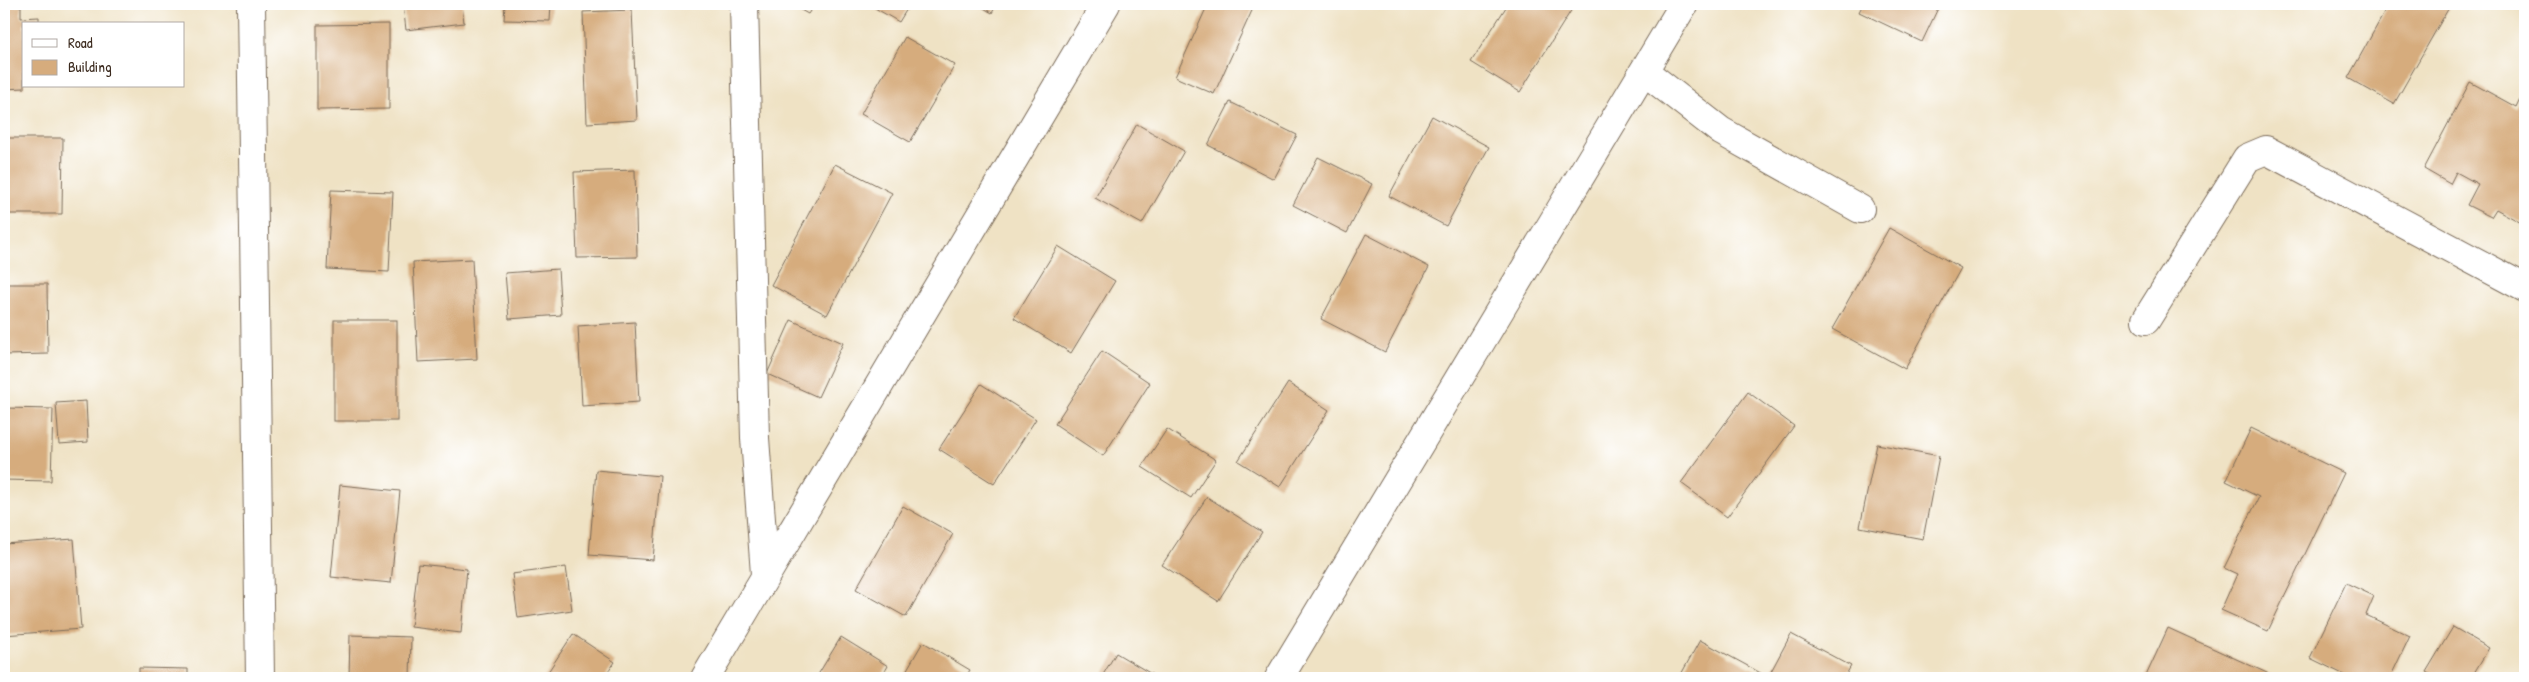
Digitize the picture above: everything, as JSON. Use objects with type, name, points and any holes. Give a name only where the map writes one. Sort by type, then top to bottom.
[{"type":"street","points":[[251,4],[260,678]]},
{"type":"street","points":[[744,4],[755,438],[765,574]]},
{"type":"street","points":[[705,678],[765,574],[1106,4]]},
{"type":"street","points":[[1279,678],[1684,4]]},
{"type":"street","points":[[1644,71],[1720,131],[1860,209]]},
{"type":"street","points":[[2146,320],[2247,158],[2266,150],[2525,288]]},
{"type":"building","points":[[403,4],[462,4],[464,23],[406,30]]},
{"type":"building","points":[[505,4],[551,4],[550,21],[504,20]]},
{"type":"building","points":[[790,4],[815,4],[808,14]]},
{"type":"building","points":[[868,4],[910,4],[899,22]]},
{"type":"building","points":[[977,4],[997,4],[992,13]]},
{"type":"building","points":[[1208,4],[1255,4],[1214,94],[1175,77]]},
{"type":"building","points":[[1508,4],[1563,4],[1572,9],[1520,92],[1471,62]]},
{"type":"building","points":[[1863,4],[1940,4],[1922,42],[1859,12]]},
{"type":"building","points":[[2389,4],[2451,4],[2394,104],[2348,78]]},
{"type":"building","points":[[21,6],[21,18],[39,17],[39,22],[22,22],[22,88],[24,88],[4,89],[4,7]]},
{"type":"building","points":[[632,10],[637,120],[587,123],[583,12]]},
{"type":"building","points":[[389,24],[389,109],[317,110],[317,25]]},
{"type":"building","points":[[905,37],[955,65],[910,142],[861,114]]},
{"type":"building","points":[[2470,82],[2516,107],[2525,88],[2525,225],[2496,209],[2491,217],[2467,205],[2478,184],[2456,172],[2450,184],[2424,169]]},
{"type":"building","points":[[1230,102],[1297,135],[1274,179],[1208,145]]},
{"type":"building","points":[[1432,116],[1489,147],[1446,226],[1389,196]]},
{"type":"building","points":[[1137,124],[1184,151],[1142,224],[1095,198]]},
{"type":"building","points":[[4,138],[63,138],[62,214],[4,214]]},
{"type":"building","points":[[1318,157],[1372,184],[1347,233],[1293,205]]},
{"type":"building","points":[[835,164],[892,193],[827,315],[771,285]]},
{"type":"building","points":[[635,170],[637,257],[577,258],[574,172]]},
{"type":"building","points":[[331,190],[393,192],[389,272],[327,269]]},
{"type":"building","points":[[1889,228],[1961,268],[1905,369],[1832,329]]},
{"type":"building","points":[[1366,234],[1429,267],[1385,352],[1321,319]]},
{"type":"building","points":[[1058,246],[1115,281],[1071,353],[1014,318]]},
{"type":"building","points":[[472,259],[477,359],[418,362],[413,262]]},
{"type":"building","points":[[558,269],[561,315],[509,319],[505,273]]},
{"type":"building","points":[[4,284],[47,284],[48,354],[4,355]]},
{"type":"building","points":[[334,320],[397,320],[397,421],[334,421]]},
{"type":"building","points":[[791,320],[843,343],[818,397],[767,374]]},
{"type":"building","points":[[635,322],[639,402],[582,406],[578,326]]},
{"type":"building","points":[[1102,351],[1150,383],[1103,456],[1055,424]]},
{"type":"building","points":[[1288,383],[1329,410],[1280,487],[1238,461]]},
{"type":"building","points":[[981,384],[1036,419],[994,484],[939,449]]},
{"type":"building","points":[[1748,392],[1794,426],[1727,517],[1681,483]]},
{"type":"building","points":[[86,401],[88,442],[59,444],[56,403]]},
{"type":"building","points":[[4,408],[53,409],[51,481],[4,480]]},
{"type":"building","points":[[2251,428],[2344,473],[2268,631],[2221,610],[2237,574],[2224,568],[2259,497],[2226,481]]},
{"type":"building","points":[[1167,429],[1216,460],[1191,498],[1142,467]]},
{"type":"building","points":[[1877,444],[1939,456],[1923,539],[1860,527]]},
{"type":"building","points":[[596,470],[660,476],[653,560],[589,555]]},
{"type":"building","points":[[340,485],[400,491],[391,583],[331,577]]},
{"type":"building","points":[[1207,497],[1262,532],[1218,601],[1162,565]]},
{"type":"building","points":[[903,506],[953,534],[906,617],[856,589]]},
{"type":"building","points":[[74,539],[81,629],[4,635],[4,544]]},
{"type":"building","points":[[418,564],[467,569],[461,633],[411,627]]},
{"type":"building","points":[[566,567],[572,610],[518,618],[512,574]]},
{"type":"building","points":[[2346,583],[2374,596],[2366,615],[2410,636],[2390,678],[2351,678],[2310,658]]},
{"type":"building","points":[[2453,627],[2489,648],[2471,678],[2436,678],[2426,672]]},
{"type":"building","points":[[2168,628],[2278,678],[2145,678]]},
{"type":"building","points":[[573,634],[615,662],[604,678],[544,678]]},
{"type":"building","points":[[1791,634],[1851,666],[1844,678],[1679,678],[1700,640],[1768,677]]},
{"type":"building","points":[[350,635],[411,637],[410,678],[349,678]]},
{"type":"building","points":[[841,637],[888,666],[881,678],[816,678]]},
{"type":"building","points":[[923,642],[970,670],[965,678],[902,678]]},
{"type":"building","points":[[1116,653],[1158,678],[1101,678]]},
{"type":"building","points":[[139,668],[188,669],[188,678],[139,678]]}]
